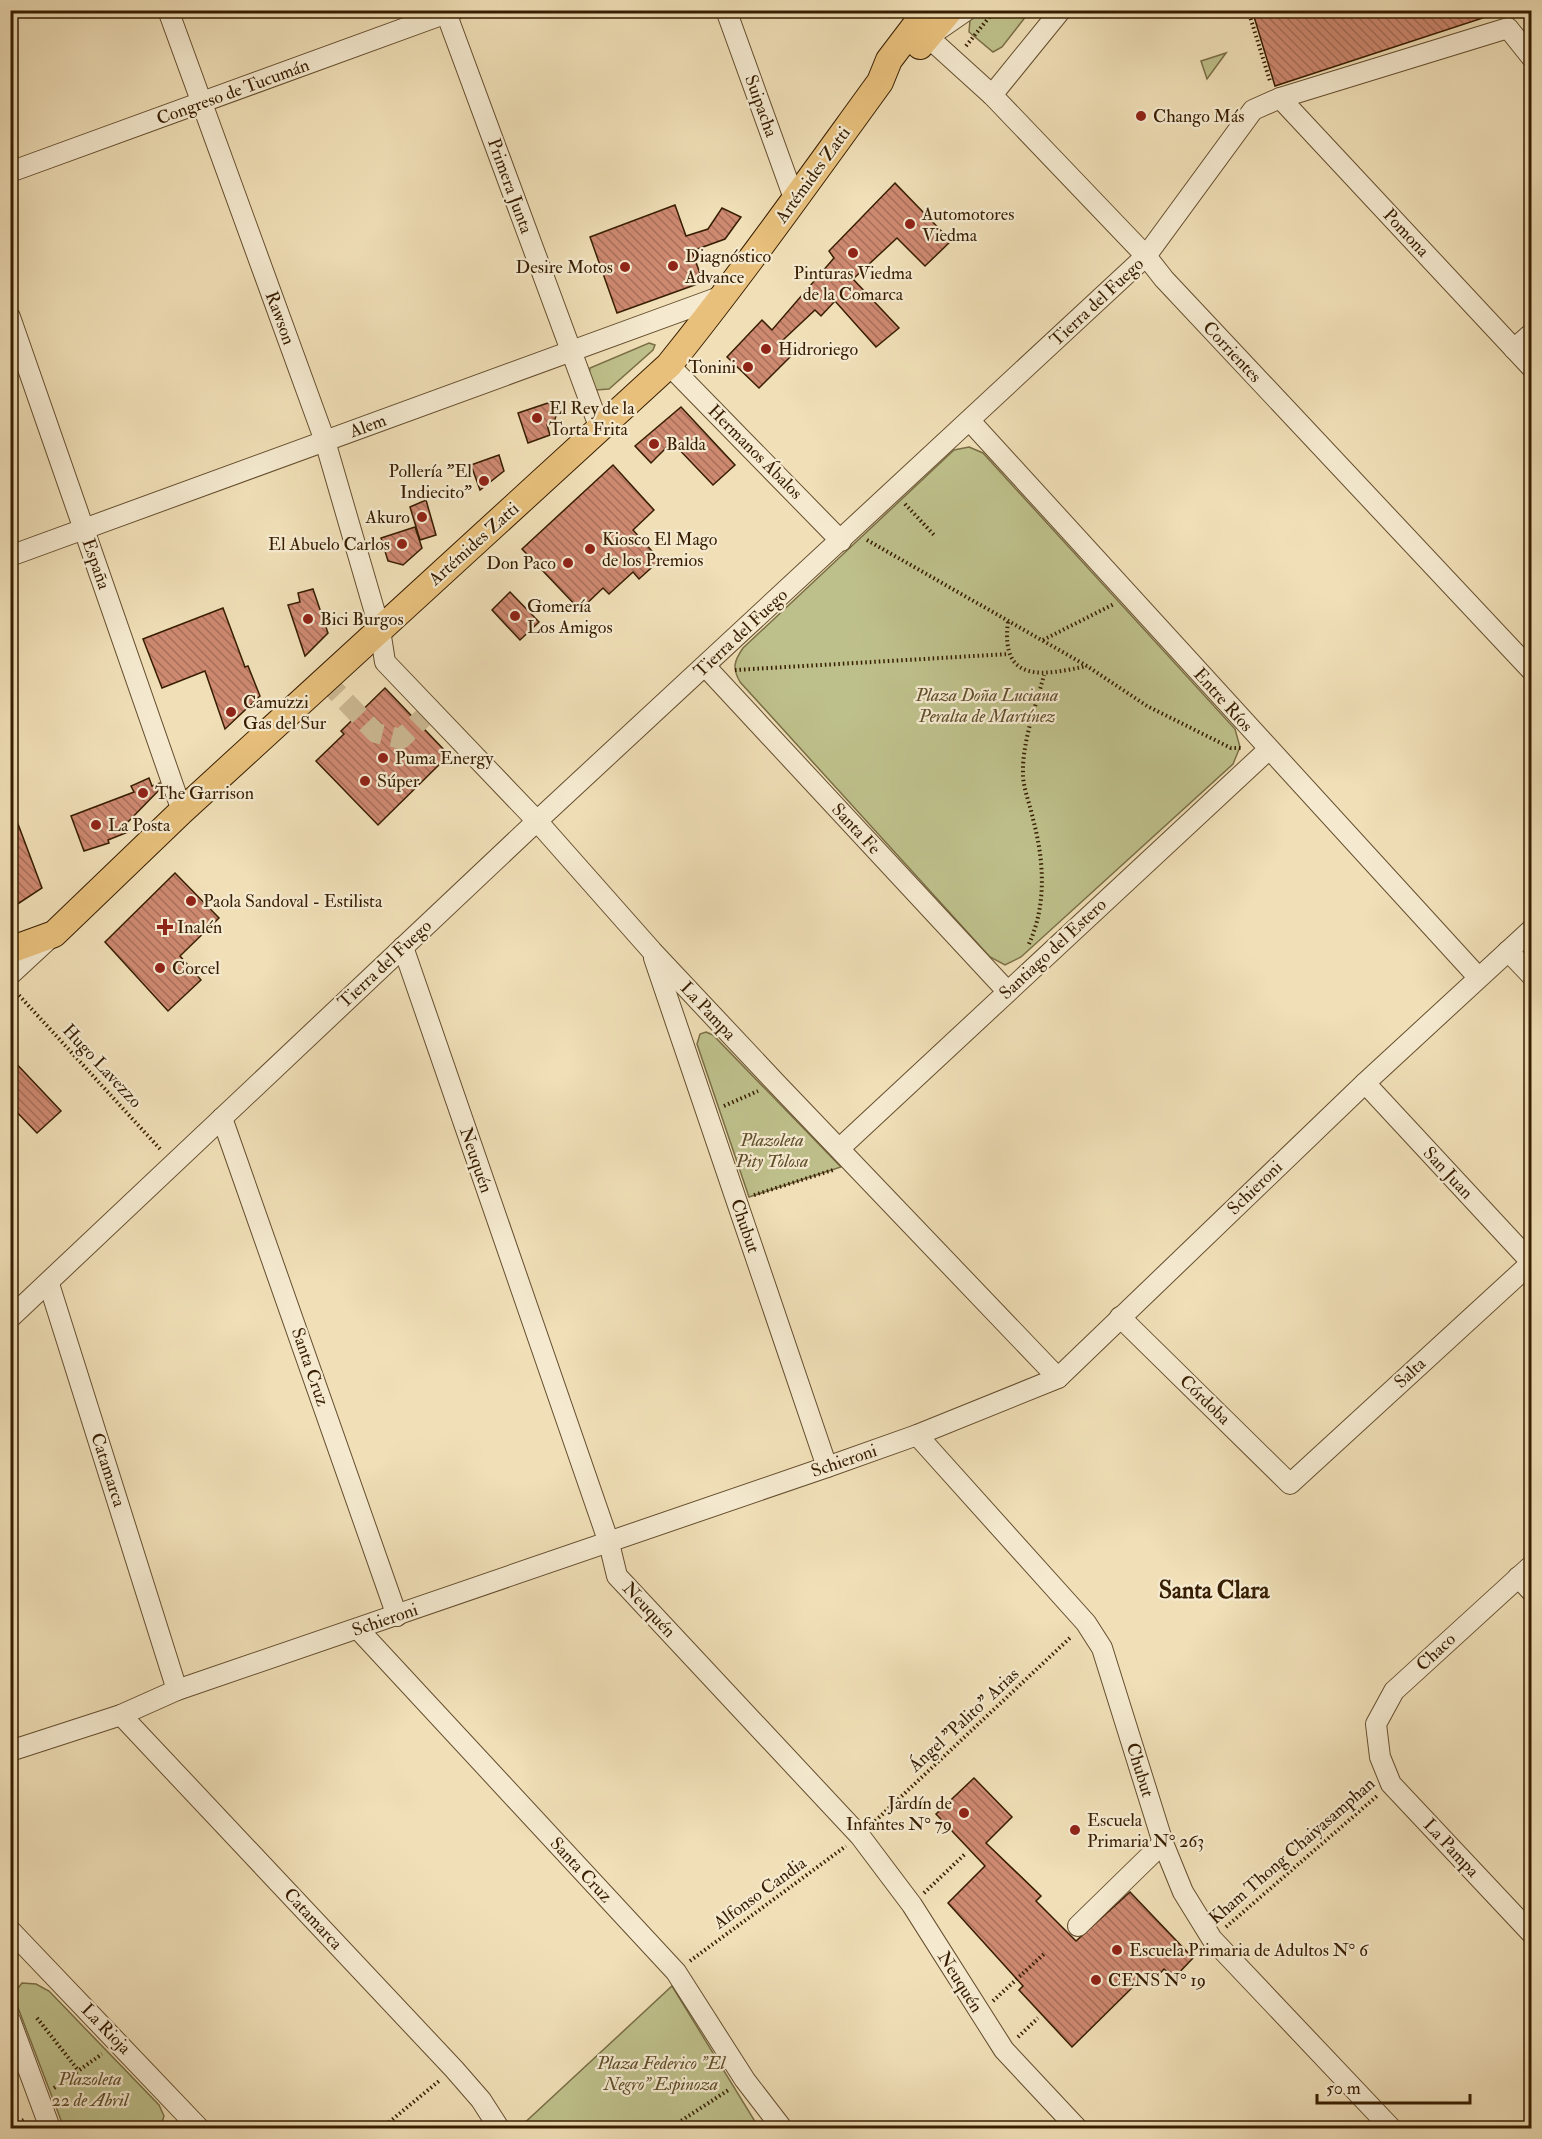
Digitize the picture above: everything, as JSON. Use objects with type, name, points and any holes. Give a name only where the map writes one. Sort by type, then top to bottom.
[{"type":"main road","name":"Artémides Zatti","points":[[10,950],[54,934],[182,811],[669,365],[795,201],[880,82],[889,60],[927,10]]},
{"type":"main road","name":"Artémides Zatti","points":[[880,82],[898,72],[950,10]]},
{"type":"street","name":"Rawson","points":[[168,10],[325,441],[380,630]]},
{"type":"street","name":"Suipacha","points":[[726,10],[795,201]]},
{"type":"street","points":[[928,37],[967,10]]},
{"type":"street","points":[[992,95],[1061,10]]},
{"type":"street","name":"Congreso de Tucumán","points":[[10,172],[449,12]]},
{"type":"street","name":"Primera Junta","points":[[449,12],[600,429]]},
{"type":"street","name":"Tierra del Fuego","points":[[10,1318],[537,821],[1146,256],[1253,110],[1276,99],[1508,28],[1532,58]]},
{"type":"street","name":"Corrientes","points":[[928,37],[992,95],[1146,256],[1164,279],[1532,671]]},
{"type":"street","name":"Pomona","points":[[1276,99],[1532,368]]},
{"type":"street","name":"Alem","points":[[10,556],[725,295]]},
{"type":"street","name":"España","points":[[10,317],[182,811]]},
{"type":"street","points":[[1514,349],[1532,333]]},
{"type":"street","name":"Hermanos Ábalos","points":[[669,365],[846,536]]},
{"type":"street","name":"Entre Ríos","points":[[970,421],[1268,750],[1478,977]]},
{"type":"street","name":"La Pampa","points":[[380,630],[385,662],[537,821],[652,951],[776,1083],[1058,1378]]},
{"type":"street","name":"Santa Fe","points":[[705,666],[1007,992]]},
{"type":"street","name":"Santiago del Estero","points":[[840,1148],[1268,750]]},
{"type":"street","name":"Schieroni","points":[[10,1751],[121,1715],[177,1690],[827,1467],[916,1435],[1058,1378],[1365,1083],[1532,929]]},
{"type":"street","points":[[10,975],[54,934]]},
{"type":"street","name":"Neuquén","points":[[403,947],[609,1543],[617,1576],[860,1836],[912,1905],[1004,2050],[1077,2128]]},
{"type":"street","name":"Chubut","points":[[652,951],[827,1467]]},
{"type":"street","points":[[1508,951],[1532,976]]},
{"type":"street","name":"San Juan","points":[[1365,1083],[1531,1263]]},
{"type":"street","name":"Santa Cruz","points":[[222,1118],[397,1616]]},
{"type":"street","name":"Salta","points":[[1290,1484],[1531,1263]]},
{"type":"street","name":"Catamarca","points":[[48,1284],[177,1690]]},
{"type":"street","name":"Córdoba","points":[[1120,1317],[1290,1484]]},
{"type":"street","name":"Chubut","points":[[916,1435],[1086,1623],[1102,1648],[1163,1843],[1183,1892],[1212,1939],[1391,2128]]},
{"type":"street","points":[[1525,1571],[1532,1592]]},
{"type":"street","name":"Chaco","points":[[1380,1757],[1376,1724],[1394,1691],[1525,1571]]},
{"type":"street","name":"Santa Cruz","points":[[358,1629],[676,1972],[745,2080],[782,2128]]},
{"type":"street","name":"Catamarca","points":[[121,1715],[454,2069],[480,2100],[499,2128]]},
{"type":"street","name":"La Pampa","points":[[1380,1757],[1390,1784],[1532,1934]]},
{"type":"street","points":[[1077,1926],[1163,1843]]},
{"type":"street","name":"La Rioja","points":[[10,1930],[119,2042],[192,2126]]},
{"type":"street","points":[[10,2020],[50,2128]]},
{"type":"path","points":[[954,61],[995,10]]},
{"type":"path","points":[[1248,10],[1276,99]]},
{"type":"path","points":[[894,492],[935,536]]},
{"type":"path","points":[[846,536],[1042,640],[1087,666],[1147,706],[1231,748],[1268,750]]},
{"type":"path","points":[[1042,640],[1113,605],[1127,592]]},
{"type":"path","points":[[1008,622],[1009,654],[1017,664],[1029,672],[1044,675],[1087,666]]},
{"type":"path","points":[[705,666],[743,670],[1009,654]]},
{"type":"path","points":[[1026,950],[1036,929],[1043,876],[1042,855],[1023,776],[1024,758],[1044,675]]},
{"type":"path","name":"Hugo Lavezzo","points":[[10,986],[174,1164]]},
{"type":"path","points":[[707,1114],[776,1083]]},
{"type":"path","points":[[736,1201],[853,1163]]},
{"type":"path","name":"Ángel \"Palito\" Arias","points":[[860,1836],[1086,1623]]},
{"type":"path","name":"Kham Thong Chaiyasamphan","points":[[1212,1939],[1390,1784]]},
{"type":"path","name":"Alfonso Candia","points":[[676,1972],[860,1836]]},
{"type":"path","points":[[912,1905],[965,1854]]},
{"type":"path","points":[[980,2014],[1045,1953]]},
{"type":"path","points":[[1004,2050],[1038,2018]]},
{"type":"path","points":[[37,2019],[78,2070]]},
{"type":"path","points":[[39,2098],[119,2042]]},
{"type":"path","points":[[382,2128],[454,2069]]},
{"type":"path","points":[[670,2128],[745,2080]]},
{"type":"green space","points":[[981,11],[1030,11],[1002,47],[993,52],[969,32],[970,20]]},
{"type":"green space","points":[[1226,53],[1207,79],[1201,61]]},
{"type":"green space","points":[[649,343],[655,345],[653,350],[609,389],[596,390],[589,375],[590,368]]},
{"type":"green space","name":"Plaza Doña Luciana Peralta de Martínez","points":[[969,447],[983,453],[1235,729],[1240,747],[1233,764],[1021,957],[1005,965],[990,957],[740,682],[735,669],[736,661],[743,648],[954,450]]},
{"type":"green space","name":"Plazoleta Pity Tolosa","points":[[706,1032],[713,1035],[841,1167],[749,1197],[697,1044],[700,1034]]},
{"type":"green space","name":"Plazoleta 22 de Abril","points":[[22,1983],[36,1984],[49,1991],[159,2105],[164,2116],[160,2128],[64,2128],[15,2000],[15,1992]]},
{"type":"green space","name":"Plaza Federico \"El Negro\" Espinoza","points":[[672,1986],[759,2128],[519,2128]]},
{"type":"building","points":[[1252,10],[1495,10],[1495,14],[1275,86]]},
{"type":"building","points":[[895,183],[951,241],[925,266],[897,238],[853,279],[899,328],[876,347],[835,301],[821,316],[815,310],[783,340],[795,352],[759,388],[727,357],[762,320],[772,330],[834,258],[829,251]]},
{"type":"building","points":[[675,205],[686,236],[708,229],[722,208],[741,217],[725,239],[692,251],[703,282],[617,313],[590,237]]},
{"type":"building","name":"El Rey de la Torta Frita","points":[[551,402],[557,412],[554,423],[547,425],[550,435],[528,443],[518,413]]},
{"type":"building","points":[[681,407],[735,465],[713,485],[672,442],[651,463],[635,446]]},
{"type":"building","name":"Pollería \"El Indiecito\"","points":[[499,455],[504,471],[480,490],[471,465]]},
{"type":"building","points":[[613,465],[654,510],[633,530],[660,560],[639,579],[633,572],[609,594],[603,588],[580,610],[522,549]]},
{"type":"building","name":"Akuro","points":[[426,500],[436,535],[420,540],[410,507]]},
{"type":"building","name":"El Abuelo Carlos","points":[[415,527],[422,548],[403,565],[388,561],[381,538]]},
{"type":"building","name":"Bici Burgos","points":[[313,589],[328,633],[305,656],[288,605],[300,602],[298,593]]},
{"type":"building","name":"Gomería Los Amigos","points":[[510,592],[539,622],[520,640],[492,610]]},
{"type":"building","points":[[223,608],[245,667],[248,666],[260,696],[225,729],[205,671],[162,688],[143,639]]},
{"type":"building","name":"Puma Energy","points":[[385,688],[449,755],[378,825],[316,761],[344,734],[341,731]]},
{"type":"building","points":[[149,778],[152,786],[160,783],[161,788],[126,824],[128,832],[108,840],[109,843],[84,851],[71,816],[134,792],[131,786]]},
{"type":"building","points":[[12,808],[42,888],[10,909],[10,809]]},
{"type":"building","points":[[175,873],[219,918],[180,956],[201,980],[168,1011],[105,942]]},
{"type":"building","points":[[10,1057],[61,1111],[37,1133],[10,1105]]},
{"type":"building","name":"Escuela Primaria de Adultos N° 6","points":[[974,1778],[1012,1817],[986,1843],[1041,1896],[1036,1901],[1076,1941],[1130,1892],[1193,1958],[1174,1978],[1164,1969],[1148,1986],[1141,1979],[1072,2047],[1019,1990],[1023,1986],[948,1903],[985,1866],[936,1814]]},
{"type":"tunnel","points":[[325,680],[376,733],[401,739],[431,710]]},
{"type":"place","name":"Chango Más","points":[[1141,116]]},
{"type":"place","name":"Automotores Viedma","points":[[910,224]]},
{"type":"place","name":"Pinturas Viedma de la Comarca","points":[[853,253]]},
{"type":"place","name":"Diagnóstico Advance","points":[[673,266]]},
{"type":"place","name":"Desire Motos","points":[[625,267]]},
{"type":"place","name":"Hidroriego","points":[[766,349]]},
{"type":"place","name":"Tonini","points":[[748,367]]},
{"type":"place","name":"El Rey de la Torta Frita","points":[[537,418]]},
{"type":"place","name":"Balda","points":[[654,444]]},
{"type":"place","name":"Pollería \"El Indiecito\"","points":[[484,481]]},
{"type":"place","name":"Akuro","points":[[422,517]]},
{"type":"place","name":"El Abuelo Carlos","points":[[402,544]]},
{"type":"place","name":"Kiosco El Mago de los Premios","points":[[590,549]]},
{"type":"place","name":"Don Paco","points":[[568,563]]},
{"type":"place","name":"Gomería Los Amigos","points":[[515,616]]},
{"type":"place","name":"Bici Burgos","points":[[308,619]]},
{"type":"place","name":"Camuzzi Gas del Sur","points":[[231,712]]},
{"type":"place","name":"Puma Energy","points":[[383,758]]},
{"type":"place","name":"Súper","points":[[365,781]]},
{"type":"place","name":"The Garrison","points":[[143,793]]},
{"type":"place","name":"La Posta","points":[[96,825]]},
{"type":"place","name":"Paola Sandoval - Estilista","points":[[191,901]]},
{"type":"place","name":"Inalén","points":[[165,927]]},
{"type":"place","name":"Corcel","points":[[160,968]]},
{"type":"place","name":"Jardín de Infantes N° 79","points":[[964,1813]]},
{"type":"place","name":"Escuela Primaria N° 263","points":[[1075,1830]]},
{"type":"place","name":"Escuela Primaria de Adultos N° 6","points":[[1117,1950]]},
{"type":"place","name":"CENS N° 19","points":[[1096,1980]]},
{"type":"district","name":"Santa Clara","points":[[1214,1590]]}]
